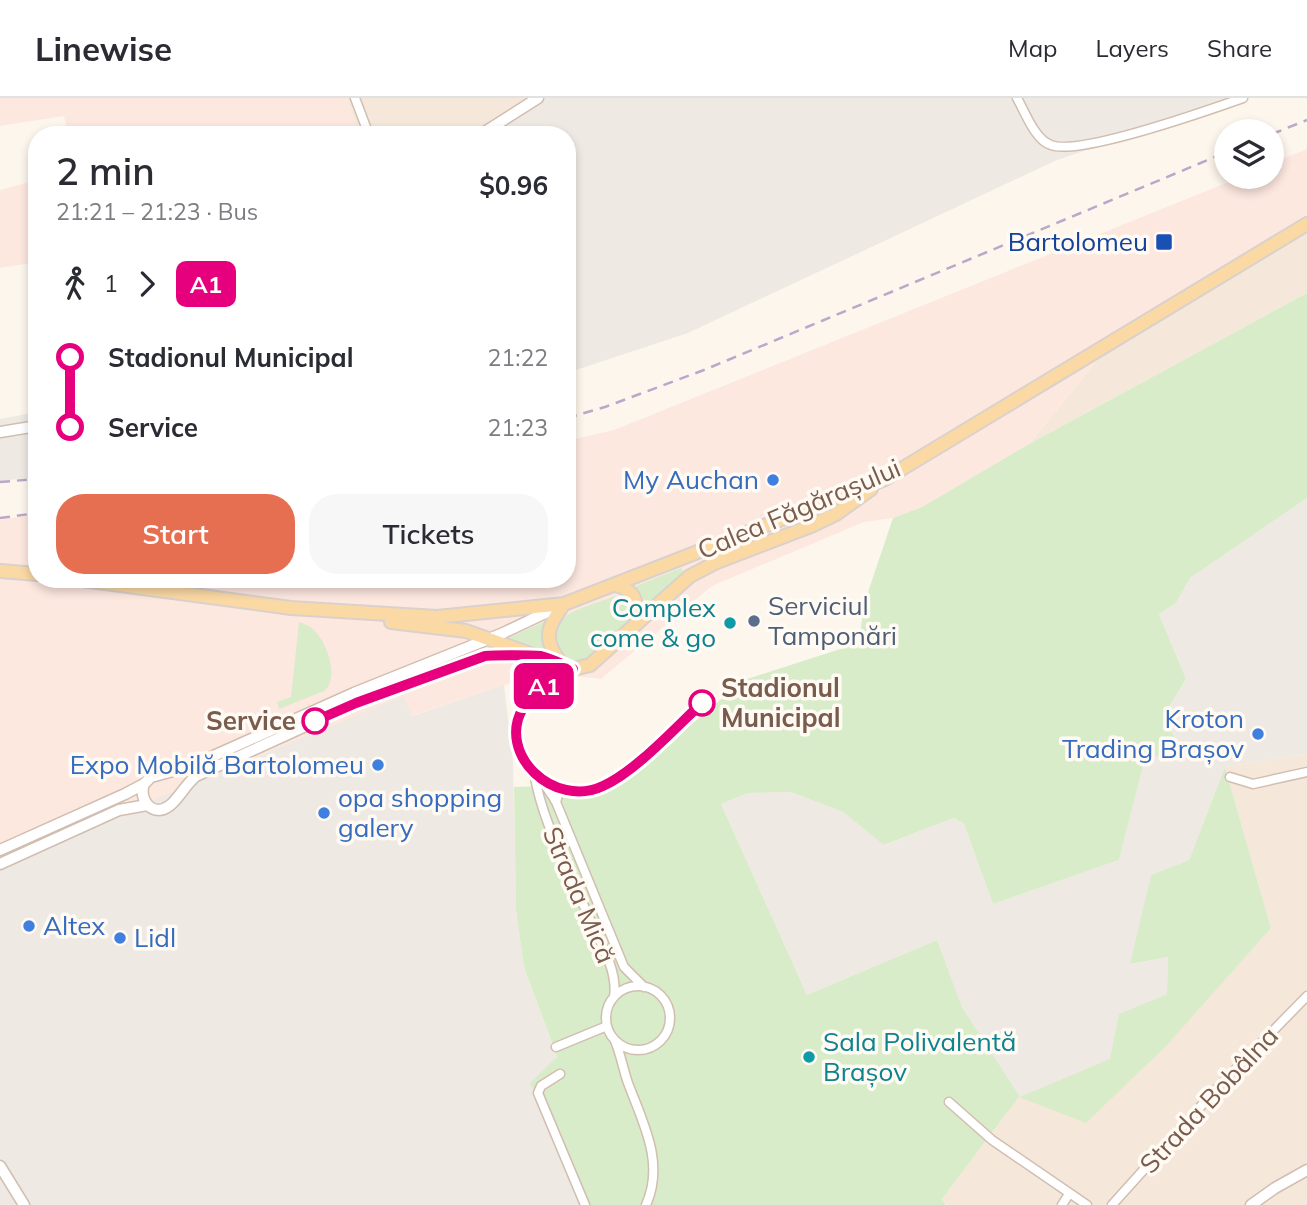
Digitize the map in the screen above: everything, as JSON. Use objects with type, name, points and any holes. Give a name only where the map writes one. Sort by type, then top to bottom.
[{"type":"main road","name":"Calea Făgărașului","points":[[146,588],[318,610],[437,617],[564,604],[885,479],[1307,223]]},
{"type":"main road","points":[[564,604],[550,625],[551,649],[568,667],[590,665],[677,586],[704,568],[811,527],[836,514],[885,479]]},
{"type":"main road","points":[[0,571],[28,573]]},
{"type":"main road","points":[[615,585],[625,587],[634,596],[638,620]]},
{"type":"main road","name":"Calea Făgărașului","points":[[318,610],[333,616],[466,631],[538,654],[568,667]]},
{"type":"street","points":[[355,98],[366,126]]},
{"type":"street","points":[[494,126],[538,98]]},
{"type":"street","points":[[1017,98],[1039,135],[1048,144],[1064,147],[1086,146],[1243,98]]},
{"type":"street","points":[[0,432],[28,427]]},
{"type":"street","points":[[0,850],[144,784],[151,777],[191,766],[355,693],[491,638],[564,604]]},
{"type":"street","points":[[0,864],[119,810],[147,805],[161,810],[171,805],[186,784],[196,776],[356,703],[492,654],[518,657],[538,654]]},
{"type":"street","points":[[534,772],[518,745],[517,720],[529,699],[568,667]]},
{"type":"street","name":"Strada Mică","points":[[534,772],[547,785],[556,802],[624,967],[644,987],[662,996],[668,1005],[669,1027],[665,1037],[657,1045],[647,1049],[627,1049]]},
{"type":"street","name":"Strada Mică","points":[[534,772],[537,790],[550,826],[608,962],[615,986],[614,998],[606,1016],[607,1027]]},
{"type":"street","points":[[1230,777],[1253,784],[1307,772]]},
{"type":"street","points":[[161,775],[174,782],[176,797]]},
{"type":"street","points":[[144,784],[142,795],[147,805]]},
{"type":"street","name":"Strada Mică","points":[[547,785],[560,789],[556,802]]},
{"type":"street","name":"Strada Mică","points":[[614,998],[621,991],[644,987]]},
{"type":"street","name":"Strada Bobâlna","points":[[1112,1205],[1220,1086],[1307,996]]},
{"type":"street","points":[[556,1047],[607,1027],[615,1040],[655,1164],[655,1182],[646,1205]]},
{"type":"street","points":[[615,1040],[627,1049],[622,1065]]},
{"type":"street","points":[[560,1074],[541,1086],[538,1093],[585,1205]]},
{"type":"street","points":[[949,1102],[992,1140],[1087,1205]]},
{"type":"street","points":[[0,1166],[24,1205]]},
{"type":"street","points":[[1251,1205],[1307,1170]]},
{"type":"street","points":[[1062,1205],[1069,1194]]},
{"type":"shaded area","points":[[0,98],[347,98],[356,126],[66,126],[64,116],[0,126]]},
{"type":"shaded area","points":[[347,98],[541,98],[496,126],[356,126]]},
{"type":"shaded area","points":[[541,98],[1242,98],[1057,160],[688,333],[576,370],[576,126],[496,126]]},
{"type":"shaded area","points":[[1307,149],[1307,232],[1103,353],[1029,444],[922,507],[893,518],[864,522],[712,586],[601,679],[549,673],[411,716],[403,696],[0,870],[0,520],[28,515],[28,588],[576,588],[576,439],[614,430],[1214,188],[1284,189],[1284,158]]},
{"type":"shaded area","points":[[28,182],[28,263],[0,268],[0,190]]},
{"type":"shaded area","points":[[1307,232],[1307,293],[1029,444],[1103,353]]},
{"type":"shaded area","points":[[28,414],[28,478],[0,481],[0,419]]},
{"type":"shaded area","points":[[1307,498],[1307,754],[1225,767],[1189,860],[1151,875],[1131,964],[1168,957],[1167,994],[1120,1014],[1110,1059],[1019,1097],[962,1007],[937,940],[807,995],[721,804],[748,793],[789,792],[843,812],[885,845],[954,818],[964,824],[993,904],[1119,860],[1144,761],[1164,715],[1186,679],[1159,614],[1176,603],[1190,578]]},
{"type":"shaded area","points":[[504,685],[513,762],[516,910],[524,967],[557,1058],[583,1205],[0,1205],[0,870],[160,797],[403,696],[412,716]]},
{"type":"shaded area","points":[[1307,754],[1307,1205],[947,1205],[942,1199],[1019,1097],[1271,928],[1225,767]]},
{"type":"green space","points":[[1307,293],[1307,498],[1190,578],[1176,603],[1159,614],[1186,679],[1164,715],[1178,746],[1144,762],[1119,860],[993,904],[964,824],[954,818],[884,845],[843,812],[790,792],[748,793],[721,804],[807,995],[937,940],[962,1007],[1020,1097],[1110,1059],[1119,1014],[1167,994],[1168,957],[1130,964],[1151,875],[1189,860],[1225,767],[1271,928],[1167,1045],[1086,1123],[1019,1097],[942,1199],[946,1205],[583,1205],[530,1083],[557,1057],[524,967],[516,910],[514,787],[540,786],[593,796],[628,778],[744,680],[859,643],[864,604],[893,518],[922,507],[1029,444]]},
{"type":"green space","points":[[681,568],[684,573],[647,607],[636,586]]},
{"type":"green space","points":[[615,596],[629,604],[632,610],[631,619],[603,648],[587,660],[579,662],[565,657],[554,639],[554,631],[561,619]]},
{"type":"green space","points":[[546,621],[543,631],[549,652],[508,638]]},
{"type":"green space","points":[[299,622],[312,629],[323,643],[330,660],[331,678],[324,691],[279,709],[277,702],[291,697]]},
{"type":"railway","points":[[1284,129],[1307,120]]},
{"type":"railway","points":[[576,415],[704,370],[1214,157]]},
{"type":"railway","points":[[0,482],[28,480]]},
{"type":"railway","points":[[0,518],[28,514]]},
{"type":"bus line","name":"A1","points":[[315,721],[356,703],[485,656],[492,654],[524,657],[538,654],[573,669],[539,690],[522,708],[517,720],[518,745],[534,772],[547,785],[580,792],[603,787],[625,773],[702,703]]},
{"type":"place","name":"Bartolomeu","points":[[1164,242]]},
{"type":"place","name":"My Auchan","points":[[773,480]]},
{"type":"place","name":"Serviciul Tamponări","points":[[754,621]]},
{"type":"place","name":"Complex come & go","points":[[730,623]]},
{"type":"place","name":"Stadionul Municipal","points":[[702,703]]},
{"type":"place","name":"Service","points":[[315,721]]},
{"type":"place","name":"Kroton Trading Brașov","points":[[1258,734]]},
{"type":"place","name":"Expo Mobilă Bartolomeu","points":[[378,765]]},
{"type":"place","name":"opa shopping galery","points":[[324,813]]},
{"type":"place","name":"Altex","points":[[29,926]]},
{"type":"place","name":"Lidl","points":[[120,938]]},
{"type":"place","name":"Sala Polivalentă Brașov","points":[[809,1057]]}]
